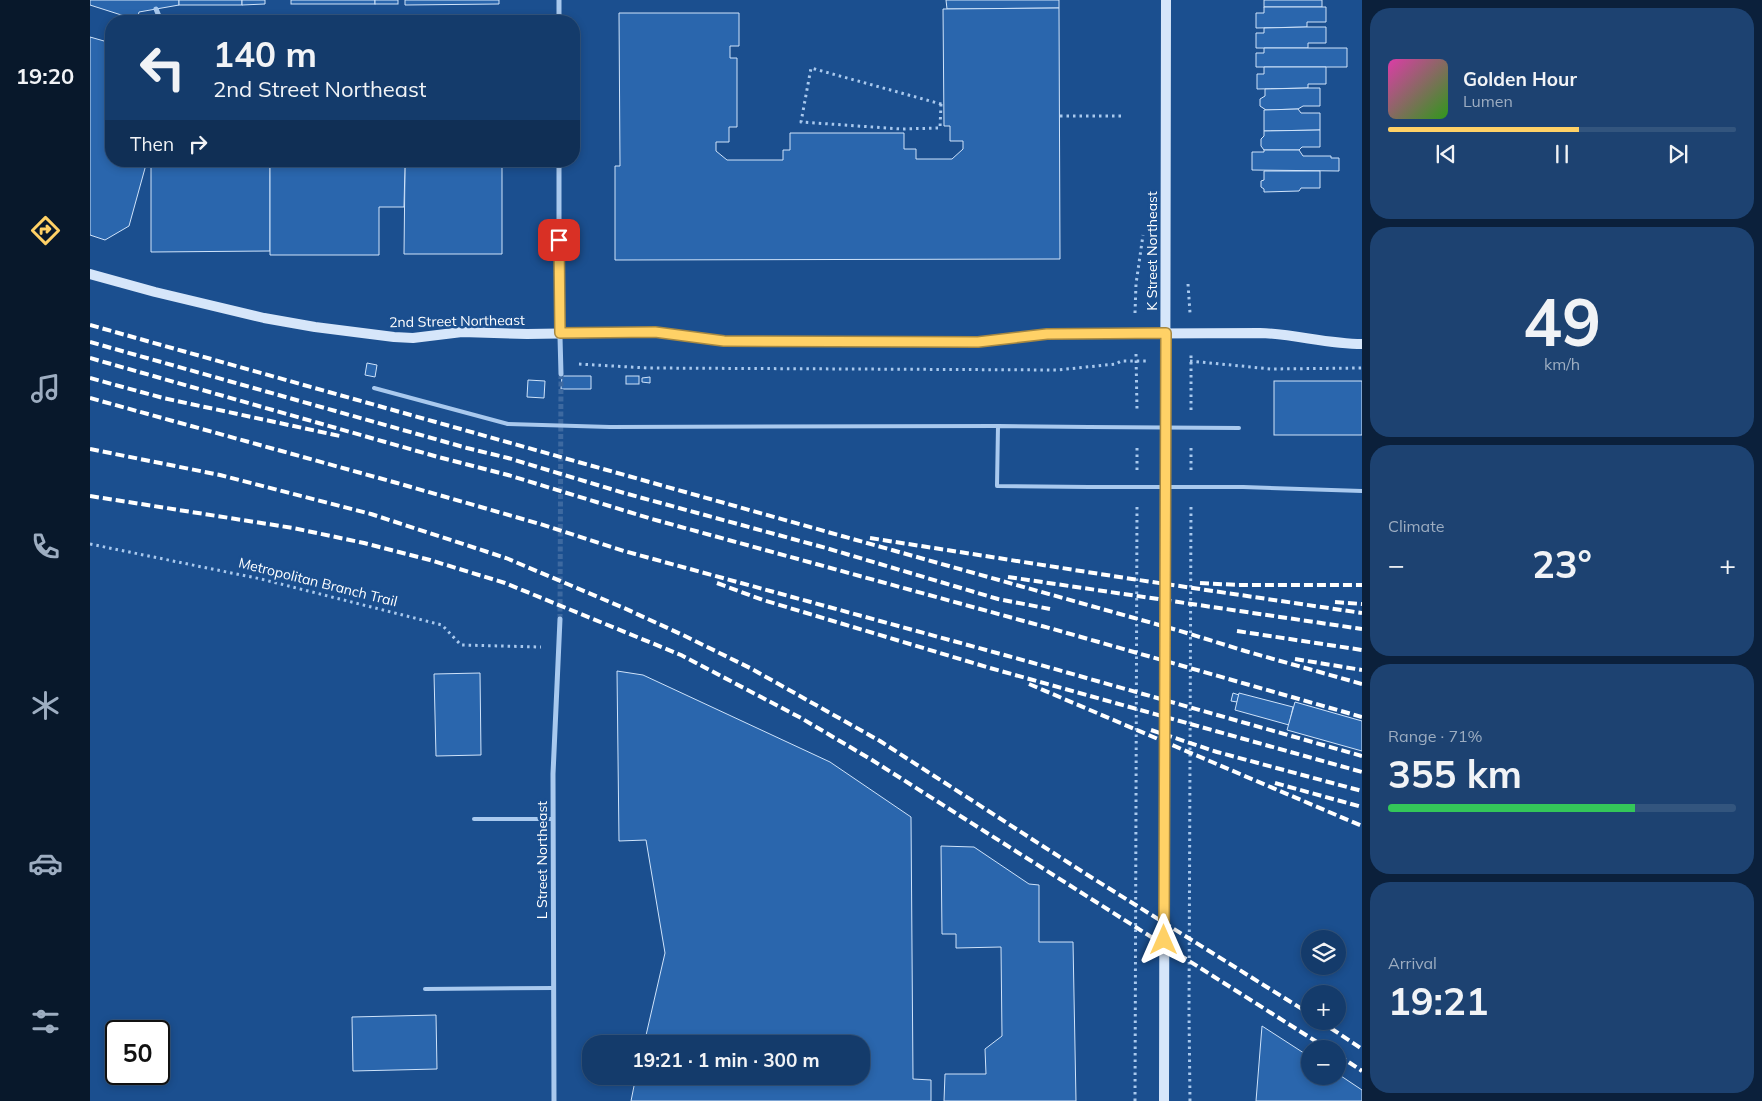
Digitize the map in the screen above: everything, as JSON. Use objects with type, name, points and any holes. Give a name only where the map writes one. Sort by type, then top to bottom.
[{"type":"street","points":[[559,0],[559,15]]},
{"type":"street","name":"K Street Northeast","points":[[1164,1101],[1166,0]]},
{"type":"street","points":[[156,9],[158,15]]},
{"type":"street","points":[[559,167],[561,374]]},
{"type":"street","name":"2nd Street Northeast","points":[[90,274],[155,292],[264,318],[394,337],[413,338],[462,332],[655,332],[724,341],[978,342],[1047,334],[1191,333],[1283,334],[1330,342],[1362,344]]},
{"type":"street","name":"L Street Northeast","points":[[554,1101],[553,766],[560,618]]},
{"type":"lane","points":[[374,388],[508,424],[610,427],[998,426],[1239,428]]},
{"type":"lane","points":[[998,426],[997,486],[1243,487],[1362,491]]},
{"type":"lane","points":[[474,819],[553,819]]},
{"type":"lane","points":[[425,989],[554,988]]},
{"type":"path","points":[[811,68],[942,105],[940,128],[902,129],[801,122],[811,68]]},
{"type":"path","points":[[1060,116],[1121,116]]},
{"type":"path","points":[[1137,411],[1137,361],[1134,334],[1136,284],[1143,233]]},
{"type":"path","points":[[1188,282],[1191,333],[1191,410]]},
{"type":"path","points":[[576,364],[647,368],[1058,370],[1116,364],[1121,361]]},
{"type":"path","points":[[1201,362],[1272,369],[1362,368]]},
{"type":"path","points":[[1191,440],[1191,480]]},
{"type":"path","points":[[1137,441],[1137,471]]},
{"type":"path","points":[[1190,1101],[1191,499]]},
{"type":"path","points":[[1135,1101],[1137,501]]},
{"type":"path","name":"Metropolitan Branch Trail","points":[[90,544],[261,579],[442,625],[461,645],[532,647]]},
{"type":"building","points":[[90,0],[179,0],[179,5],[139,12],[138,15],[121,15],[90,5]]},
{"type":"building","points":[[179,0],[242,0],[242,5],[179,5]]},
{"type":"building","points":[[242,0],[265,0],[265,4],[242,5]]},
{"type":"building","points":[[291,0],[375,0],[375,4],[291,4]]},
{"type":"building","points":[[375,0],[398,0],[398,4],[375,4]]},
{"type":"building","points":[[405,0],[499,0],[499,4],[405,5]]},
{"type":"building","points":[[946,0],[1059,0],[1059,8],[947,9]]},
{"type":"building","points":[[1264,0],[1322,0],[1322,7],[1264,7]]},
{"type":"building","points":[[1264,7],[1326,7],[1326,22],[1307,22],[1307,27],[1256,28],[1256,13],[1264,13]]},
{"type":"building","points":[[1059,8],[1060,259],[615,260],[615,166],[620,166],[619,13],[739,13],[739,46],[730,46],[730,58],[737,58],[737,127],[729,127],[729,142],[716,142],[716,151],[727,160],[783,160],[783,150],[790,150],[790,133],[904,133],[904,149],[916,149],[916,159],[952,159],[963,149],[963,141],[950,141],[950,126],[944,126],[943,9]]},
{"type":"building","points":[[1326,27],[1326,43],[1308,43],[1308,48],[1256,48],[1256,33],[1264,33],[1264,28]]},
{"type":"building","points":[[90,37],[105,41],[105,167],[145,167],[129,226],[105,240],[90,235]]},
{"type":"building","points":[[1264,48],[1347,48],[1347,67],[1256,67],[1256,53],[1264,53]]},
{"type":"building","points":[[1264,67],[1326,67],[1326,84],[1308,84],[1308,88],[1257,89],[1257,74],[1264,74]]},
{"type":"building","points":[[1320,88],[1320,106],[1266,110],[1260,106],[1260,99],[1265,96],[1265,89]]},
{"type":"building","points":[[1298,109],[1301,113],[1320,113],[1320,130],[1264,131],[1264,110]]},
{"type":"building","points":[[1320,130],[1320,147],[1302,147],[1299,150],[1264,150],[1261,146],[1264,131]]},
{"type":"building","points":[[1264,150],[1299,150],[1303,156],[1331,156],[1331,158],[1339,158],[1339,171],[1252,170],[1252,152],[1264,152]]},
{"type":"building","points":[[151,167],[270,167],[270,251],[151,252]]},
{"type":"building","points":[[270,167],[405,167],[404,207],[379,207],[379,255],[270,255]]},
{"type":"building","points":[[405,167],[502,167],[502,254],[404,254]]},
{"type":"building","points":[[1264,171],[1320,171],[1320,188],[1264,192],[1264,189],[1261,187],[1261,181],[1264,180]]},
{"type":"building","points":[[367,363],[377,365],[375,377],[365,375]]},
{"type":"building","points":[[562,376],[591,376],[591,389],[561,389]]},
{"type":"building","points":[[626,376],[639,376],[639,384],[626,384]]},
{"type":"building","points":[[650,377],[650,383],[642,382],[642,378]]},
{"type":"building","points":[[528,380],[545,381],[544,398],[527,397]]},
{"type":"building","points":[[1274,381],[1362,381],[1362,435],[1274,435]]},
{"type":"building","points":[[617,671],[643,675],[830,762],[911,817],[913,1079],[931,1080],[931,1101],[631,1101],[634,1085],[870,1085],[870,1035],[646,1035],[665,953],[646,840],[619,841]]},
{"type":"building","points":[[480,673],[481,755],[436,756],[434,674]]},
{"type":"building","points":[[1233,693],[1239,695],[1237,702],[1231,701]]},
{"type":"building","points":[[1239,693],[1293,707],[1289,725],[1235,710]]},
{"type":"building","points":[[1295,702],[1362,721],[1362,751],[1287,730]]},
{"type":"building","points":[[941,846],[974,847],[1029,884],[1039,885],[1039,942],[1073,942],[1076,1101],[944,1101],[945,1074],[986,1074],[985,1049],[1002,1036],[1001,947],[956,948],[956,934],[942,934]]},
{"type":"building","points":[[436,1015],[437,1069],[353,1071],[352,1017]]},
{"type":"building","points":[[1262,1026],[1301,1051],[1301,1085],[1346,1085],[1346,1079],[1362,1090],[1362,1101],[1256,1101]]},
{"type":"tunnel","points":[[560,619],[561,374]]},
{"type":"railway","points":[[90,325],[1177,630],[1362,684]]},
{"type":"railway","points":[[90,342],[826,548],[998,599],[1050,609]]},
{"type":"railway","points":[[90,358],[438,457],[508,475],[652,519],[1053,629],[1362,717]]},
{"type":"railway","points":[[90,378],[163,398],[340,436]]},
{"type":"railway","points":[[90,398],[397,483],[540,524],[624,551],[1030,662],[1362,756]]},
{"type":"railway","points":[[90,449],[220,475],[371,514],[506,558],[685,636],[750,668],[880,741],[1086,874],[1301,1008]]},
{"type":"railway","points":[[90,496],[293,528],[364,543],[430,560],[505,583],[681,655],[801,718],[872,760],[1314,1040]]},
{"type":"railway","points":[[870,538],[1362,613]]},
{"type":"railway","points":[[1008,577],[1362,629]]},
{"type":"railway","points":[[717,583],[763,600],[990,668],[1362,772]]},
{"type":"railway","points":[[1200,583],[1238,585],[1362,585]]},
{"type":"railway","points":[[1335,602],[1362,604]]},
{"type":"railway","points":[[1237,631],[1362,650]]},
{"type":"railway","points":[[1295,659],[1362,670]]},
{"type":"railway","points":[[1029,684],[1362,826]]},
{"type":"railway","points":[[1151,730],[1217,752],[1362,791]]},
{"type":"railway","points":[[1275,783],[1362,807]]},
{"type":"railway","points":[[1334,1030],[1362,1049]]},
{"type":"railway","points":[[1346,1060],[1362,1071]]},
{"type":"route","points":[[559,240],[560,333],[655,332],[724,341],[978,342],[1047,334],[1166,333],[1164,940]]}]
